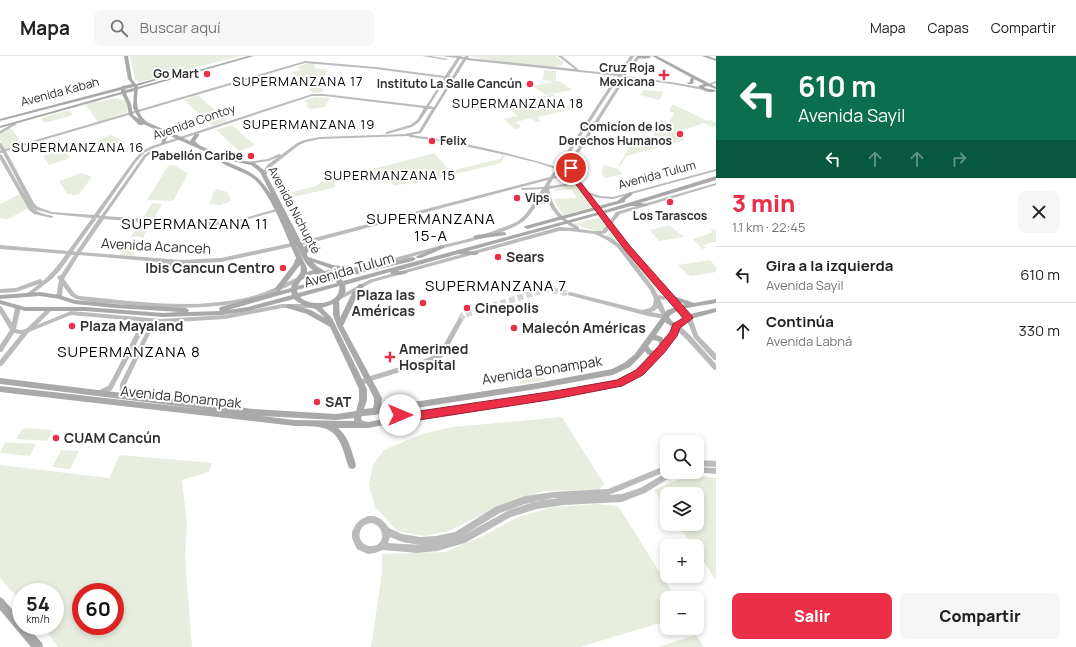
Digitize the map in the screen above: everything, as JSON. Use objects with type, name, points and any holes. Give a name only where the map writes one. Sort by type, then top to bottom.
[{"type":"main road","points":[[122,56],[126,84],[135,93]]},
{"type":"main road","points":[[126,56],[126,98],[130,114]]},
{"type":"main road","points":[[126,84],[135,84],[168,77],[244,56]]},
{"type":"main road","points":[[126,98],[128,94],[135,93],[153,84],[252,56]]},
{"type":"main road","points":[[639,56],[650,56],[659,59],[708,84],[710,90]]},
{"type":"main road","points":[[650,56],[669,66]]},
{"type":"main road","points":[[704,56],[716,59]]},
{"type":"main road","points":[[712,56],[716,59]]},
{"type":"main road","points":[[659,59],[690,83],[710,90]]},
{"type":"main road","points":[[126,84],[135,84]]},
{"type":"main road","name":"Avenida Kabah","points":[[1,119],[100,93],[126,84]]},
{"type":"main road","name":"Avenida Kabah","points":[[1,119],[126,84]]},
{"type":"main road","name":"Avenida Kabah","points":[[0,127],[99,99],[126,84]]},
{"type":"main road","points":[[135,84],[136,112]]},
{"type":"main road","points":[[135,93],[153,84]]},
{"type":"main road","points":[[708,84],[710,90]]},
{"type":"main road","points":[[90,94],[100,93]]},
{"type":"main road","points":[[99,99],[122,96],[126,98]]},
{"type":"main road","name":"Avenida Kabah","points":[[0,127],[83,101],[99,99]]},
{"type":"main road","name":"Avenida Nichupté","points":[[136,112],[142,121],[166,136],[197,146],[224,158],[256,166],[264,174],[264,182],[277,212],[303,257],[313,267],[337,277]]},
{"type":"main road","points":[[0,127],[46,114]]},
{"type":"main road","name":"Avenida Nichupté","points":[[130,114],[138,123],[151,127],[264,182],[296,246]]},
{"type":"main road","points":[[197,135],[192,141],[197,146]]},
{"type":"main road","points":[[163,143],[166,136]]},
{"type":"main road","points":[[233,166],[232,163],[237,161]]},
{"type":"main road","points":[[255,178],[264,174]]},
{"type":"main road","name":"Avenida Tulum","points":[[28,295],[59,297],[75,302],[118,306],[189,310],[222,309],[246,304],[337,277],[419,257],[504,234],[559,217],[716,176]]},
{"type":"main road","name":"Avenida Tulum","points":[[18,307],[30,310],[85,309],[163,315],[222,313],[248,309],[566,222],[716,176]]},
{"type":"main road","points":[[618,202],[630,194]]},
{"type":"main road","points":[[627,204],[644,205]]},
{"type":"main road","points":[[476,237],[504,234]]},
{"type":"main road","points":[[278,289],[303,257],[306,248],[312,244]]},
{"type":"main road","points":[[419,257],[442,247]]},
{"type":"main road","points":[[450,253],[476,253]]},
{"type":"main road","points":[[303,257],[332,267],[354,269]]},
{"type":"main road","name":"Avenida Nichupté","points":[[300,277],[304,268],[303,257]]},
{"type":"main road","points":[[325,272],[312,272],[300,277],[294,284],[293,290],[296,297],[303,303],[313,306],[326,314],[332,325],[364,395],[357,419],[360,424]]},
{"type":"main road","points":[[379,274],[405,272]]},
{"type":"main road","points":[[313,306],[326,305],[337,299],[342,292],[342,284],[337,277]]},
{"type":"main road","points":[[340,326],[355,293],[361,286]]},
{"type":"main road","points":[[0,297],[28,295]]},
{"type":"main road","points":[[0,302],[18,307],[28,295]]},
{"type":"main road","points":[[667,295],[689,304],[716,301]]},
{"type":"main road","points":[[50,309],[59,297]]},
{"type":"main road","points":[[337,299],[336,315],[340,326],[378,398],[378,404],[375,412],[377,418],[376,423]]},
{"type":"main road","points":[[230,302],[246,304]]},
{"type":"main road","points":[[118,306],[132,303]]},
{"type":"main road","points":[[701,303],[669,312],[665,317],[670,324],[676,326],[688,318],[700,313],[716,310]]},
{"type":"main road","points":[[289,306],[309,312],[332,325]]},
{"type":"main road","points":[[680,308],[688,318]]},
{"type":"main road","points":[[85,309],[103,316]]},
{"type":"main road","name":"Avenida Bonampak","points":[[0,381],[283,414],[336,417],[537,386],[613,372],[627,365],[645,346],[665,317]]},
{"type":"main road","name":"Avenida Bonampak","points":[[0,389],[295,423],[325,425],[376,423],[555,395],[618,383],[639,373],[657,355],[673,334],[676,326]]},
{"type":"main road","points":[[652,337],[660,339],[664,345]]},
{"type":"main road","points":[[645,346],[649,352],[657,355]]},
{"type":"main road","points":[[403,407],[399,413],[406,418]]},
{"type":"main road","points":[[325,425],[334,428],[342,435],[352,465]]},
{"type":"main road","points":[[0,602],[38,647]]},
{"type":"street","points":[[424,56],[450,58],[459,57],[472,60],[578,72],[589,71]]},
{"type":"street","points":[[556,56],[582,74],[622,73]]},
{"type":"street","points":[[560,56],[569,65]]},
{"type":"street","name":"Avenida Tulum","points":[[325,272],[339,272],[354,269],[442,247],[520,222],[530,211],[632,56]]},
{"type":"street","points":[[639,56],[571,162],[571,168],[574,182],[582,189],[601,212],[641,265],[680,308]]},
{"type":"street","points":[[443,57],[452,62],[454,66]]},
{"type":"street","points":[[411,126],[418,121],[447,78],[459,57]]},
{"type":"street","points":[[465,59],[472,60]]},
{"type":"street","points":[[264,174],[269,166],[298,144],[305,141],[320,138],[415,134],[421,130],[465,59]]},
{"type":"street","points":[[480,61],[555,68],[569,65]]},
{"type":"street","points":[[2,153],[299,64],[310,63],[452,79]]},
{"type":"street","points":[[555,68],[569,65],[605,74],[615,82],[625,77],[690,83],[710,90]]},
{"type":"street","points":[[622,73],[625,77]]},
{"type":"street","points":[[622,73],[625,77]]},
{"type":"street","points":[[708,84],[716,83]]},
{"type":"street","name":"Avenida Contoy","points":[[28,295],[51,277],[148,154],[178,140],[312,95],[324,95],[433,109]]},
{"type":"street","name":"Avenida Contoy","points":[[59,297],[62,278],[123,177],[143,152],[163,143],[197,135],[313,97],[426,108]]},
{"type":"street","points":[[605,98],[611,99]]},
{"type":"street","points":[[0,133],[15,124]]},
{"type":"street","points":[[248,163],[274,158],[303,138],[382,134],[411,126],[417,126],[429,136],[442,139],[553,162],[571,162]]},
{"type":"street","points":[[398,130],[399,134],[434,139],[546,163],[566,169],[571,168]]},
{"type":"street","points":[[0,144],[2,153],[19,191],[31,209],[36,213],[49,217],[98,219],[193,228],[213,228],[237,225],[277,212]]},
{"type":"street","points":[[264,161],[262,162],[263,166],[269,166]]},
{"type":"street","points":[[546,163],[553,176],[551,184],[556,186]]},
{"type":"street","name":"Avenida Acanceh","points":[[0,251],[76,255],[173,266],[209,266],[237,262],[553,176],[569,177],[574,182]]},
{"type":"street","name":"Avenida Tulum","points":[[582,189],[593,195],[605,198],[716,176]]},
{"type":"street","name":"Avenida Tulum","points":[[337,299],[371,281],[559,229],[572,229],[596,233],[604,232],[618,213],[644,205],[716,176]]},
{"type":"street","points":[[123,177],[130,177]]},
{"type":"street","name":"Avenida Acanceh","points":[[296,246],[312,244],[487,197],[527,188],[556,186],[574,182]]},
{"type":"street","points":[[546,187],[549,204]]},
{"type":"street","points":[[527,188],[540,194],[559,217],[566,222],[587,232],[609,239],[618,246],[657,297],[665,317],[658,317],[637,312],[570,294]]},
{"type":"street","name":"Avenida Acanceh","points":[[0,247],[69,255]]},
{"type":"street","points":[[0,291],[11,292],[19,290],[51,277],[57,276],[62,278]]},
{"type":"street","name":"Avenida Tulum","points":[[62,278],[74,295],[78,298],[187,306],[230,302],[266,294],[300,277]]},
{"type":"street","points":[[657,297],[664,298],[667,295]]},
{"type":"street","points":[[637,312],[652,310],[656,306],[657,297]]},
{"type":"street","name":"Avenida Tulum","points":[[26,332],[68,314],[161,321],[225,317],[276,307],[313,306]]},
{"type":"street","points":[[0,350],[13,330],[18,307]]},
{"type":"street","points":[[0,308],[13,330]]},
{"type":"street","points":[[0,364],[26,332],[50,309]]},
{"type":"street","points":[[688,318],[696,336],[710,355],[716,368]]},
{"type":"street","points":[[93,393],[105,391],[113,383],[142,327],[143,324],[140,319]]},
{"type":"street","points":[[360,384],[441,355],[460,320]]},
{"type":"street","points":[[130,397],[123,395],[123,384],[154,323],[161,321]]},
{"type":"street","points":[[142,327],[147,325],[151,328]]},
{"type":"street","points":[[676,326],[710,355]]},
{"type":"street","points":[[13,330],[26,332]]},
{"type":"street","points":[[113,383],[116,387],[123,384]]},
{"type":"street","points":[[704,463],[716,464]]},
{"type":"street","points":[[704,470],[716,471]]},
{"type":"street","points":[[660,473],[608,492],[588,496],[564,501],[537,505],[509,514],[462,540],[437,547],[418,548],[383,546],[373,550],[367,550],[359,544],[356,534],[357,528],[362,522],[372,520],[379,522],[386,531],[402,538],[420,541],[436,540],[456,535],[498,510],[525,500],[553,495],[588,496],[612,500],[642,491],[660,475]]},
{"type":"street","points":[[383,546],[386,531]]},
{"type":"green space","points":[[130,56],[240,56],[140,82],[135,80]]},
{"type":"green space","points":[[470,56],[556,56],[563,62],[563,64],[561,66],[552,67],[483,59]]},
{"type":"green space","points":[[309,63],[316,64],[314,68],[328,70],[317,87],[324,89],[322,92],[313,93],[308,89],[312,88],[291,72],[301,70],[297,67]]},
{"type":"green space","points":[[544,71],[556,71],[556,81],[559,81],[572,90],[545,95],[533,86],[553,82],[543,80]]},
{"type":"green space","points":[[644,90],[662,91],[663,93],[658,100],[641,95],[640,94]]},
{"type":"green space","points":[[553,94],[556,96],[547,98],[560,108],[569,106],[573,109],[537,117],[541,121],[536,122],[531,118],[516,122],[520,128],[515,129],[503,119],[518,116],[506,106],[479,111],[472,104],[491,101],[497,106]]},
{"type":"green space","points":[[198,95],[227,121],[212,126],[184,100]]},
{"type":"green space","points":[[315,97],[330,98],[325,107],[311,109],[306,106],[309,104],[304,101]]},
{"type":"green space","points":[[112,99],[126,101],[128,103],[127,112],[98,122],[85,104]]},
{"type":"green space","points":[[672,104],[708,121],[710,120],[716,123],[716,126],[712,127],[704,123],[675,133],[685,140],[627,156],[620,166],[618,166],[631,144],[637,146],[643,135],[652,137],[661,120],[669,123],[674,113],[669,111]]},
{"type":"green space","points":[[69,110],[73,115],[44,123],[41,118]]},
{"type":"green space","points":[[232,125],[255,145],[239,151],[216,130]]},
{"type":"green space","points":[[11,128],[23,145],[4,148],[0,140],[0,134]]},
{"type":"green space","points":[[111,135],[125,142],[112,152],[107,152],[97,140]]},
{"type":"green space","points":[[65,149],[70,158],[49,165],[43,156]]},
{"type":"green space","points":[[434,153],[450,171],[500,159],[502,155],[505,156],[501,163],[414,184],[412,182],[394,186],[385,175],[354,182],[352,179],[334,183],[336,187],[281,200],[281,197],[278,196],[316,186],[323,181],[374,171],[373,169]]},
{"type":"green space","points":[[174,165],[188,174],[173,201],[147,200],[168,166]]},
{"type":"green space","points":[[604,165],[618,169],[623,174],[605,178],[602,172]]},
{"type":"green space","points":[[82,173],[92,177],[79,194],[67,194],[59,181]]},
{"type":"green space","points":[[577,184],[593,207],[563,215],[553,199],[577,198],[572,190],[553,191],[555,189]]},
{"type":"green space","points":[[217,189],[227,192],[231,201],[220,205],[209,204],[214,192]]},
{"type":"green space","points":[[20,194],[29,208],[8,219],[0,218],[0,204]]},
{"type":"green space","points":[[152,203],[162,204],[153,220],[142,219]]},
{"type":"green space","points":[[601,217],[607,226],[605,230],[599,232],[573,224]]},
{"type":"green space","points":[[139,224],[150,225],[143,238],[137,236],[130,238]]},
{"type":"green space","points":[[669,225],[684,237],[659,241],[651,232],[651,230]]},
{"type":"green space","points":[[710,229],[716,231],[716,242],[703,245],[706,248],[702,249],[693,239],[713,232]]},
{"type":"green space","points":[[612,230],[663,295],[659,294],[619,243],[605,236]]},
{"type":"green space","points":[[128,242],[133,244],[140,243],[132,256],[120,255]]},
{"type":"green space","points":[[710,260],[716,267],[716,272],[692,276],[688,275],[678,265]]},
{"type":"green space","points":[[528,373],[534,373],[547,380],[520,384],[522,377]]},
{"type":"green space","points":[[562,417],[604,484],[599,490],[545,491],[510,501],[449,531],[425,536],[397,531],[375,507],[369,485],[373,465],[384,450],[422,434],[453,427]]},
{"type":"green space","points":[[23,428],[53,430],[47,441],[16,439]]},
{"type":"green space","points":[[5,442],[36,444],[30,456],[0,453]]},
{"type":"green space","points":[[61,450],[79,451],[70,469],[52,467]]},
{"type":"green space","points":[[120,455],[212,463],[209,472],[182,480],[187,522],[185,557],[192,647],[58,647],[49,635],[64,635],[64,583],[12,583],[12,592],[0,578],[0,465],[109,478]]},
{"type":"green space","points":[[704,477],[716,478],[716,580],[704,562],[704,539],[688,539],[682,531],[704,531],[704,487],[661,487],[680,479],[704,479]]},
{"type":"green space","points":[[660,487],[660,499],[654,490]]},
{"type":"green space","points":[[597,504],[618,506],[660,573],[660,583],[667,583],[672,591],[660,591],[660,623],[580,647],[371,647],[382,573],[382,554],[445,552],[485,535],[518,517],[553,507]]},
{"type":"green space","points":[[696,635],[704,647],[658,647]]},
{"type":"tunnel","points":[[460,320],[463,315],[547,289],[570,294]]},
{"type":"place","name":"Go Mart","points":[[207,74]]},
{"type":"place","name":"Cruz Roja Mexicana","points":[[664,75]]},
{"type":"place","name":"Instituto La Salle Cancún","points":[[530,84]]},
{"type":"place","name":"Comicíon de los Derechos Humanos","points":[[680,134]]},
{"type":"place","name":"Felix","points":[[432,141]]},
{"type":"place","name":"Pabellón Caribe","points":[[251,156]]},
{"type":"place","name":"Vips","points":[[517,198]]},
{"type":"place","name":"Los Tarascos","points":[[670,202]]},
{"type":"place","name":"Sears","points":[[498,257]]},
{"type":"place","name":"Ibis Cancun Centro","points":[[283,268]]},
{"type":"place","name":"Plaza las Américas","points":[[423,303]]},
{"type":"place","name":"Cinepolis","points":[[467,308]]},
{"type":"place","name":"Plaza Mayaland","points":[[72,326]]},
{"type":"place","name":"Malecón Américas","points":[[514,328]]},
{"type":"place","name":"Amerimed Hospital","points":[[390,357]]},
{"type":"place","name":"SAT","points":[[317,402]]},
{"type":"place","name":"CUAM Cancún","points":[[56,438]]},
{"type":"district","name":"SUPERMANZANA 17","points":[[298,81]]},
{"type":"district","name":"SUPERMANZANA 18","points":[[518,103]]},
{"type":"district","name":"SUPERMANZANA 19","points":[[309,124]]},
{"type":"district","name":"SUPERMANZANA 16","points":[[78,147]]},
{"type":"district","name":"SUPERMANZANA 15","points":[[390,175]]},
{"type":"district","name":"SUPERMANZANA 11","points":[[195,224]]},
{"type":"district","name":"SUPERMANZANA 15-A","points":[[431,228]]},
{"type":"district","name":"SUPERMANZANA 7","points":[[496,286]]},
{"type":"district","name":"SUPERMANZANA 8","points":[[129,352]]},
{"type":"route","points":[[400,415],[406,418],[555,395],[627,380],[639,373],[649,364],[673,334],[676,326],[688,318],[641,265],[582,189],[571,168]]}]
